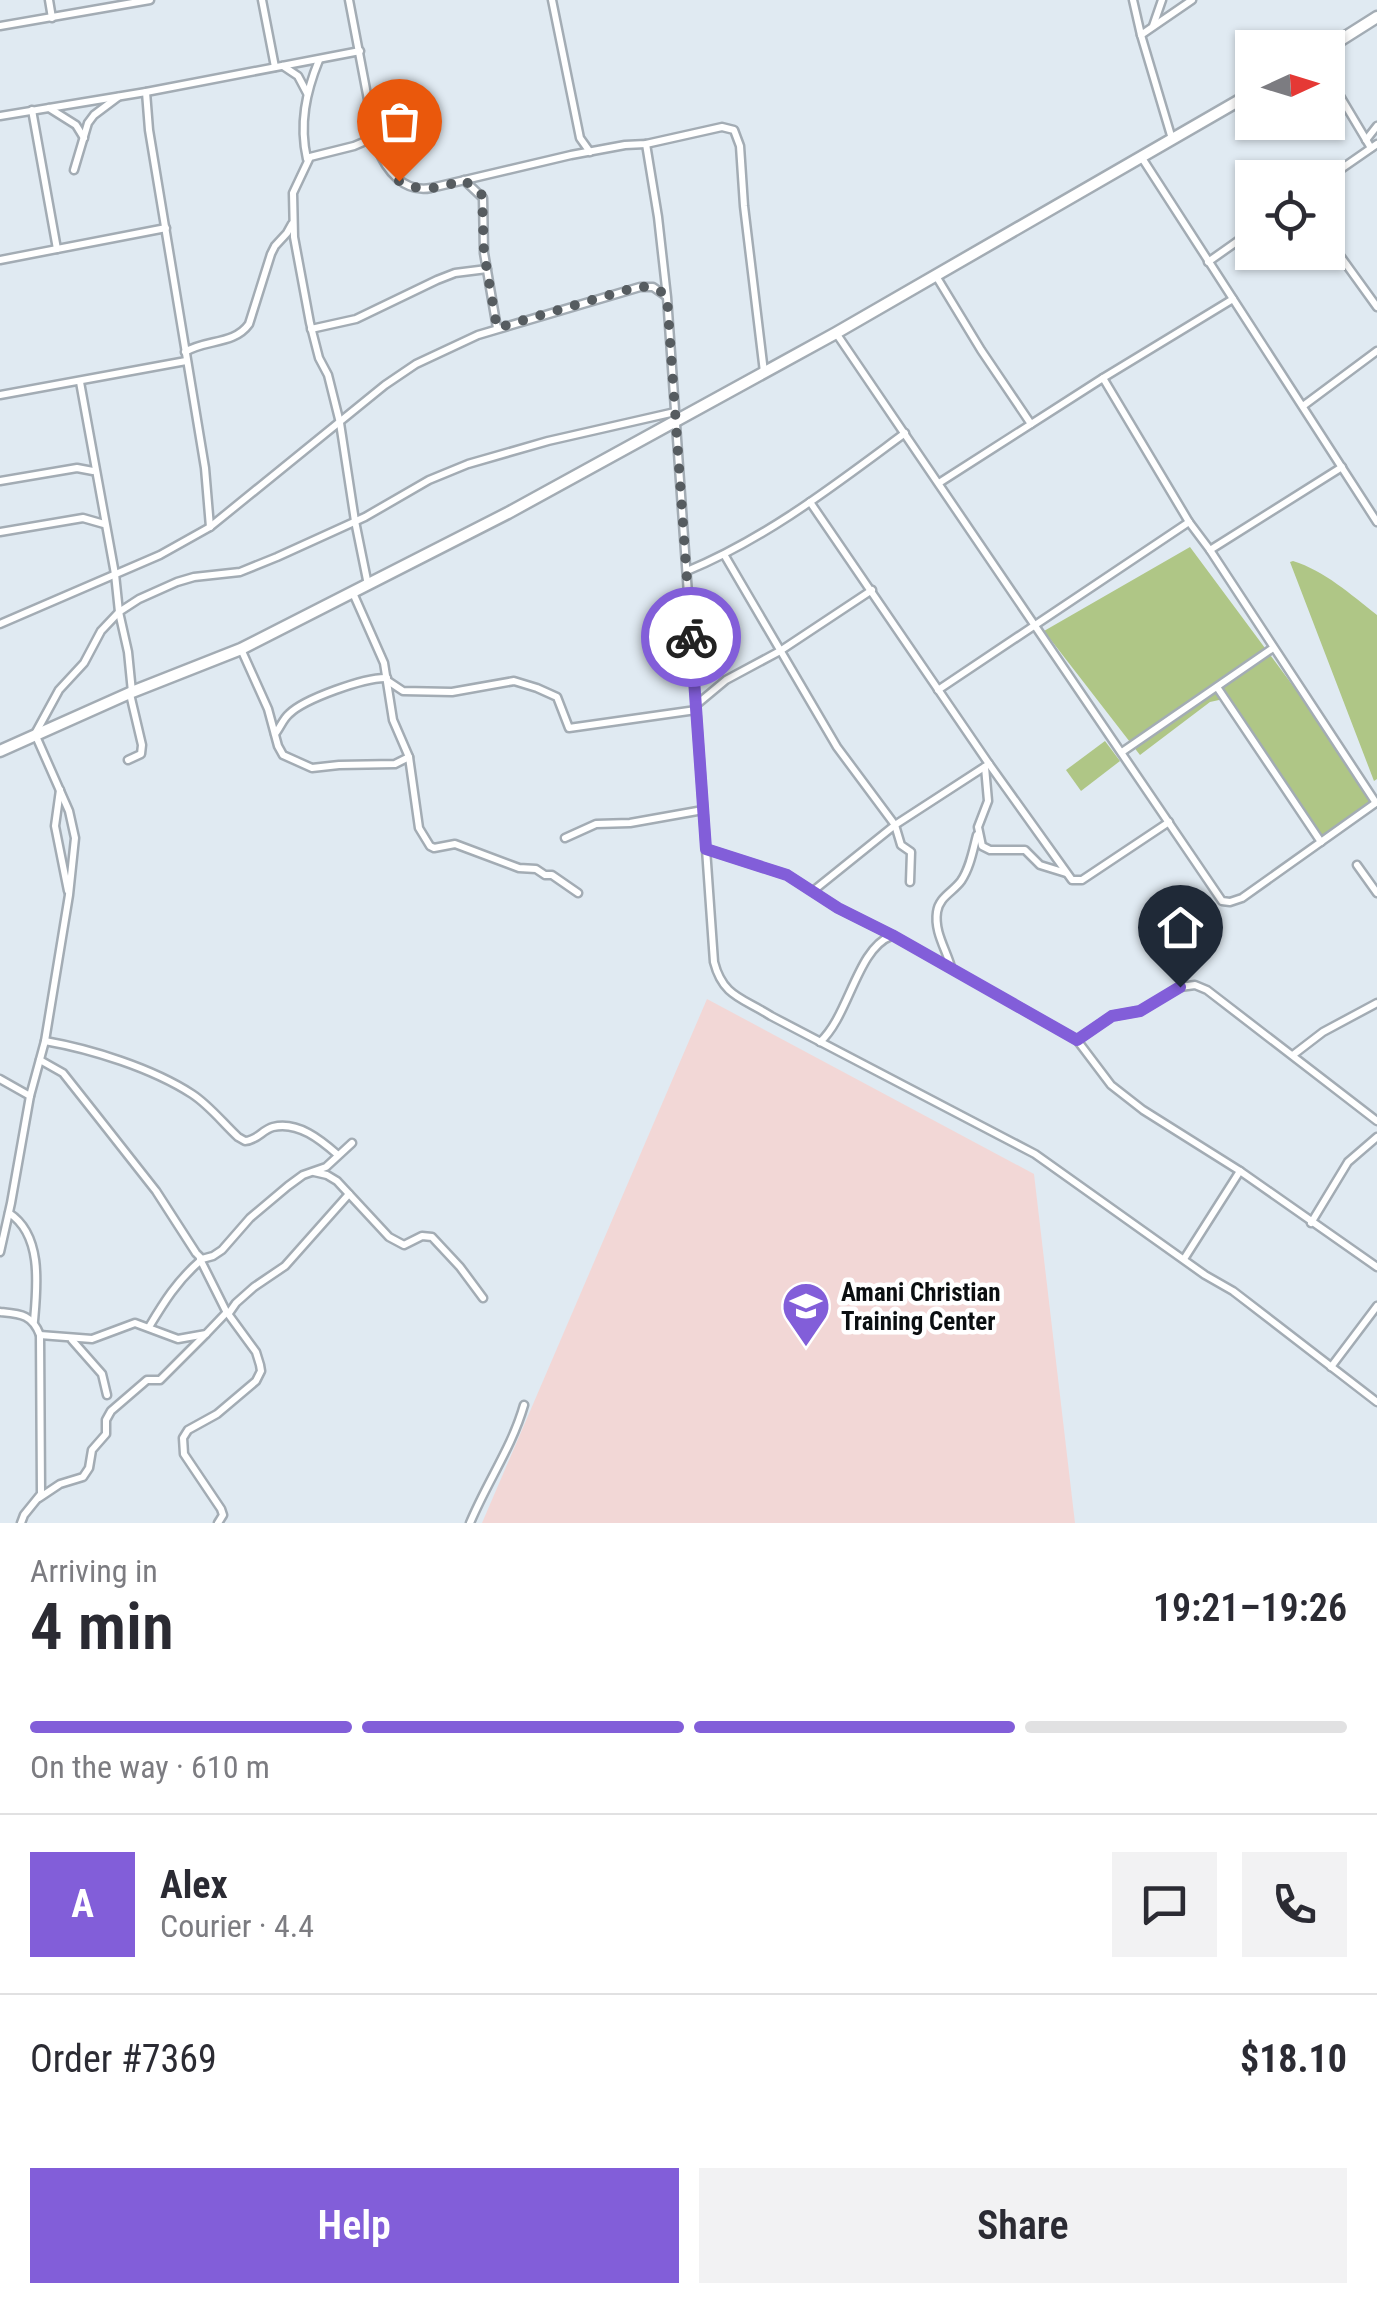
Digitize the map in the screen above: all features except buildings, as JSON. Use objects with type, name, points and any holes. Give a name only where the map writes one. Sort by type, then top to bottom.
[{"type":"street","points":[[49,0],[52,19]]},
{"type":"street","points":[[0,26],[150,0]]},
{"type":"street","points":[[262,0],[279,66],[298,76],[307,92]]},
{"type":"street","points":[[349,0],[375,137],[384,161],[406,185],[424,190],[570,155],[731,128],[738,135],[764,373]]},
{"type":"street","points":[[552,0],[580,140],[590,152]]},
{"type":"street","points":[[1133,0],[1172,140]]},
{"type":"street","points":[[1153,27],[1162,0]]},
{"type":"street","points":[[1141,35],[1192,0]]},
{"type":"street","points":[[1345,37],[1377,17]]},
{"type":"street","points":[[0,116],[360,51]]},
{"type":"street","points":[[307,161],[304,112],[320,58]]},
{"type":"street","points":[[146,92],[205,468],[210,527]]},
{"type":"street","points":[[74,170],[91,118],[119,96]]},
{"type":"street","points":[[0,751],[131,692],[241,649],[368,586],[836,334],[1235,103]]},
{"type":"street","points":[[1345,103],[1371,144]]},
{"type":"street","points":[[48,108],[76,125],[84,138]]},
{"type":"street","points":[[32,110],[58,249]]},
{"type":"street","points":[[1345,165],[1371,144],[1377,126]]},
{"type":"street","points":[[368,586],[340,422],[311,329],[293,223],[293,192],[307,161],[317,154],[375,137]]},
{"type":"street","points":[[570,155],[580,140]]},
{"type":"street","points":[[646,144],[667,297],[714,962],[720,981],[732,994],[1035,1154],[1233,1291],[1377,1402]]},
{"type":"street","points":[[1142,158],[1377,522]]},
{"type":"street","points":[[464,180],[483,198],[483,234],[497,328]]},
{"type":"street","points":[[0,395],[80,382],[185,357],[197,345],[224,340],[244,330],[271,254],[293,223]]},
{"type":"street","points":[[0,260],[166,228]]},
{"type":"street","points":[[1208,262],[1235,243]]},
{"type":"street","points":[[1345,263],[1377,307]]},
{"type":"street","points":[[311,329],[356,320],[436,280],[487,268]]},
{"type":"street","points":[[936,275],[1031,424]]},
{"type":"street","points":[[0,624],[160,555],[210,527],[402,372],[460,343],[497,328],[640,286],[659,290],[667,297]]},
{"type":"street","points":[[939,483],[1233,299]]},
{"type":"street","points":[[836,334],[1222,901],[1242,898],[1376,803],[1189,522],[1103,378]]},
{"type":"street","points":[[1303,406],[1377,351]]},
{"type":"street","points":[[80,382],[142,744],[142,754],[128,760]]},
{"type":"street","points":[[36,734],[59,690],[84,662],[101,630],[120,612],[166,586],[240,572],[355,521],[429,480],[468,464],[548,442],[676,417]]},
{"type":"street","points":[[687,571],[725,556],[810,502],[905,433]]},
{"type":"street","points":[[1210,550],[1342,467]]},
{"type":"street","points":[[0,481],[78,468],[94,472]]},
{"type":"street","points":[[1365,504],[1377,495]]},
{"type":"street","points":[[810,502],[987,765],[1074,881],[1082,880],[1169,822]]},
{"type":"street","points":[[0,532],[82,518],[105,524]]},
{"type":"street","points":[[938,690],[1189,522]]},
{"type":"street","points":[[725,556],[837,747],[910,852],[910,882]]},
{"type":"street","points":[[275,734],[294,710],[363,680],[387,680],[404,692],[452,692],[519,682],[557,697],[569,728],[695,708],[726,680],[780,651],[872,590]]},
{"type":"street","points":[[353,593],[381,655],[393,720],[410,757],[419,828],[430,846],[455,844],[519,868],[536,869],[578,893]]},
{"type":"street","points":[[1122,752],[1274,648]]},
{"type":"street","points":[[241,649],[283,755],[308,767],[377,766],[410,757]]},
{"type":"street","points":[[1217,688],[1322,842]]},
{"type":"street","points":[[0,1252],[44,1040],[75,838],[73,823],[36,734]]},
{"type":"street","points":[[813,891],[895,826],[987,765]]},
{"type":"street","points":[[987,765],[988,801],[978,826],[982,846],[1025,850],[1040,865],[1067,873]]},
{"type":"street","points":[[60,789],[55,826],[69,895]]},
{"type":"street","points":[[565,838],[596,824],[630,823],[703,810]]},
{"type":"street","points":[[952,968],[939,935],[936,912],[966,873],[978,832]]},
{"type":"street","points":[[706,849],[773,869],[1077,1040],[1111,1085],[1143,1110],[1240,1171],[1377,1268]]},
{"type":"street","points":[[1357,866],[1377,893]]},
{"type":"street","points":[[820,1042],[832,1029],[876,944],[892,935]]},
{"type":"street","points":[[1077,1040],[1116,1014],[1140,1011],[1180,987],[1195,985],[1207,990],[1377,1121]]},
{"type":"street","points":[[1293,1055],[1322,1032],[1377,1003]]},
{"type":"street","points":[[44,1040],[77,1046],[151,1072],[191,1093],[245,1141],[259,1138],[273,1127],[286,1127],[311,1134],[338,1155]]},
{"type":"street","points":[[40,1060],[63,1073],[156,1191],[200,1260],[227,1313],[256,1352],[259,1376],[217,1414],[184,1434],[184,1454],[220,1506],[223,1515],[218,1523]]},
{"type":"street","points":[[0,1080],[30,1096]]},
{"type":"street","points":[[1311,1223],[1348,1162],[1377,1138]]},
{"type":"street","points":[[148,1327],[176,1284],[200,1260],[217,1254],[279,1193],[299,1178],[326,1167],[352,1142]]},
{"type":"street","points":[[1184,1259],[1240,1171]]},
{"type":"street","points":[[313,1172],[328,1175],[389,1236],[402,1244],[422,1236],[432,1237],[483,1298]]},
{"type":"street","points":[[20,1523],[39,1498],[60,1484],[83,1477],[92,1450],[106,1434],[111,1411],[143,1383],[160,1380],[236,1302],[285,1266],[350,1194]]},
{"type":"street","points":[[10,1213],[27,1230],[37,1286],[34,1322],[40,1335],[39,1498]]},
{"type":"street","points":[[1331,1367],[1377,1306]]},
{"type":"street","points":[[0,1312],[22,1314],[34,1322]]},
{"type":"street","points":[[40,1335],[98,1338],[132,1323],[178,1339],[206,1334]]},
{"type":"street","points":[[72,1339],[102,1374],[106,1395]]},
{"type":"street","points":[[470,1523],[510,1445],[524,1405]]},
{"type":"shaded area","name":"Amani Christian Training Center","points":[[707,999],[1034,1174],[1075,1523],[482,1523]]},
{"type":"green space","points":[[1190,547],[1377,799],[1377,807],[1325,842],[1228,698],[1210,702],[1140,755],[1044,631]]},
{"type":"green space","points":[[1290,562],[1327,577],[1377,615],[1374,781]]},
{"type":"green space","points":[[1105,741],[1120,761],[1081,791],[1066,770]]},
{"type":"way so far","points":[[399,181],[424,190],[464,180],[482,195],[484,253],[497,328],[640,286],[659,290],[667,297],[691,637]]},
{"type":"place","name":"Amani Christian Training Center","points":[[806,1348]]},
{"type":"route","points":[[691,637],[706,849],[787,875],[838,908],[1077,1040],[1112,1016],[1140,1011],[1180,987]]}]
